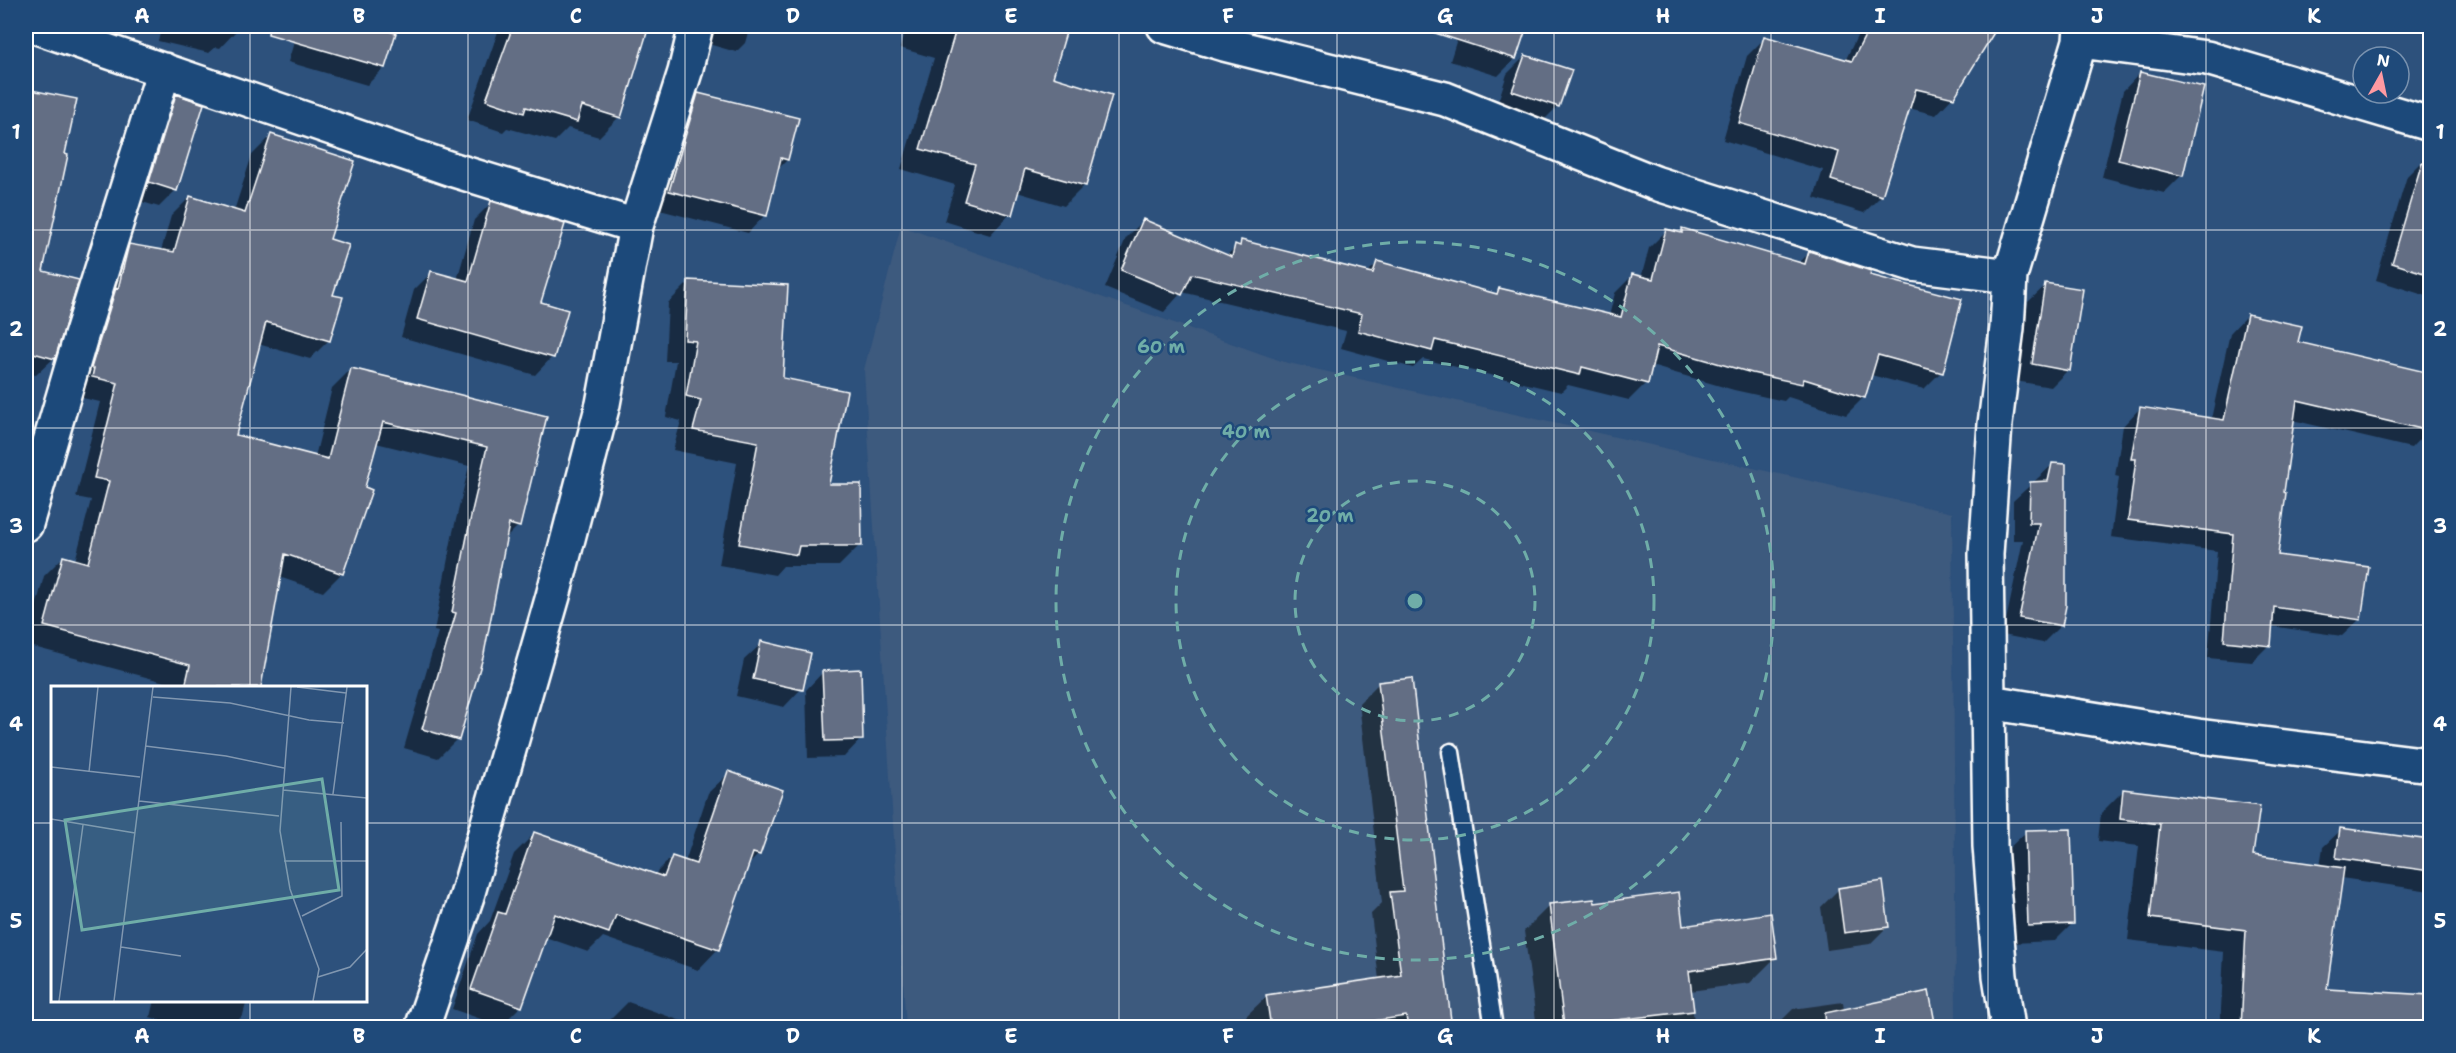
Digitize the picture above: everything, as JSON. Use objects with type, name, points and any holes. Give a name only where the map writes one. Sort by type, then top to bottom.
[{"type":"street","points":[[34,26],[454,170],[636,226]]},
{"type":"street","points":[[422,1028],[467,896],[553,596],[603,404],[636,226],[686,72],[696,26]]},
{"type":"street","points":[[1164,26],[1224,44],[1445,99],[1655,183],[1912,264],[2010,276]]},
{"type":"street","points":[[2008,1028],[2000,976],[1990,846],[1986,554],[1995,424],[2007,328],[2010,276],[2081,33],[2207,58],[2430,124]]},
{"type":"street","points":[[26,524],[81,336],[164,70]]},
{"type":"street","points":[[1989,702],[2198,736],[2430,765]]},
{"type":"lane","points":[[1451,752],[1494,1028]]},
{"type":"shaded area","points":[[901,226],[1284,362],[1952,513],[1956,1016],[1959,1027],[906,1027],[864,370]]},
{"type":"building","points":[[269,26],[369,26],[396,33],[385,68],[268,34]]},
{"type":"building","points":[[513,26],[649,26],[621,118],[582,106],[577,122],[526,107],[524,113],[486,100]]},
{"type":"building","points":[[957,26],[1068,26],[1053,77],[1112,95],[1086,186],[1025,169],[1012,215],[964,201],[975,164],[920,149]]},
{"type":"building","points":[[1433,26],[1527,26],[1516,59],[1432,32]]},
{"type":"building","points":[[1870,26],[1998,26],[1954,98],[1916,89],[1882,196],[1831,180],[1839,152],[1739,123],[1764,36],[1852,61]]},
{"type":"building","points":[[1525,55],[1572,70],[1559,107],[1512,91]]},
{"type":"building","points":[[2140,72],[2204,87],[2183,176],[2118,160]]},
{"type":"building","points":[[26,89],[77,99],[65,154],[68,155],[43,271],[79,280],[55,359],[26,351]]},
{"type":"building","points":[[698,93],[799,118],[788,160],[781,158],[767,216],[669,191]]},
{"type":"building","points":[[176,94],[204,104],[177,191],[149,182]]},
{"type":"building","points":[[271,134],[355,161],[330,239],[349,245],[333,295],[343,297],[330,341],[266,322],[236,435],[328,459],[351,368],[547,416],[520,527],[509,524],[484,654],[459,740],[422,729],[456,613],[452,612],[487,447],[383,422],[365,487],[372,490],[343,574],[285,554],[261,686],[185,686],[190,665],[44,626],[63,556],[88,563],[109,481],[94,478],[118,383],[92,377],[94,368],[91,368],[116,288],[118,289],[129,244],[174,252],[190,196],[245,213]]},
{"type":"building","points":[[2422,162],[2430,163],[2430,275],[2392,263]]},
{"type":"building","points":[[491,201],[565,224],[541,302],[568,310],[554,358],[417,319],[431,271],[468,281]]},
{"type":"building","points":[[1143,219],[1232,257],[1235,244],[1240,246],[1241,240],[1373,273],[1377,261],[1497,294],[1499,288],[1621,317],[1632,274],[1653,279],[1666,229],[1682,233],[1682,228],[1805,264],[1809,251],[1871,271],[1870,275],[1962,299],[1943,373],[1878,355],[1865,398],[1804,379],[1802,384],[1752,373],[1657,346],[1648,384],[1582,367],[1580,375],[1435,340],[1432,351],[1358,331],[1362,314],[1192,274],[1182,295],[1121,270]]},
{"type":"building","points":[[688,280],[788,285],[783,378],[847,391],[829,484],[861,484],[862,546],[799,546],[797,555],[739,544],[758,442],[693,430],[701,400],[686,396],[696,341],[685,340]]},
{"type":"building","points":[[2045,283],[2083,289],[2070,371],[2032,364]]},
{"type":"building","points":[[2247,314],[2302,326],[2298,342],[2430,373],[2430,431],[2297,400],[2278,555],[2369,567],[2361,620],[2274,607],[2271,646],[2224,641],[2233,534],[2128,520],[2136,459],[2131,459],[2140,407],[2224,420]]},
{"type":"building","points":[[2052,463],[2066,464],[2066,606],[2062,626],[2019,618],[2039,523],[2029,523],[2030,482],[2048,481]]},
{"type":"building","points":[[761,641],[811,653],[803,690],[753,679]]},
{"type":"building","points":[[861,669],[863,740],[825,741],[822,671]]},
{"type":"building","points":[[1412,678],[1452,1028],[1408,1028],[1406,1016],[1326,1028],[1271,1028],[1266,995],[1401,975],[1390,892],[1403,891],[1378,682]]},
{"type":"building","points":[[728,771],[783,790],[760,855],[753,853],[719,950],[616,915],[609,933],[555,914],[522,1007],[471,989],[498,912],[505,914],[534,832],[664,877],[672,856],[696,864]]},
{"type":"building","points":[[2123,789],[2260,806],[2253,855],[2344,868],[2327,989],[2430,995],[2430,1028],[2241,1028],[2246,930],[2150,918],[2160,824],[2120,819]]},
{"type":"building","points":[[2340,828],[2430,840],[2430,871],[2336,858]]},
{"type":"building","points":[[2071,829],[2074,924],[2028,926],[2025,830]]},
{"type":"building","points":[[1883,881],[1889,927],[1844,933],[1838,888]]},
{"type":"building","points":[[1679,892],[1683,926],[1771,913],[1777,958],[1689,971],[1694,1011],[1564,1026],[1549,904],[1594,899],[1595,903]]},
{"type":"building","points":[[1929,991],[1936,1028],[1826,1028],[1825,1013]]}]
